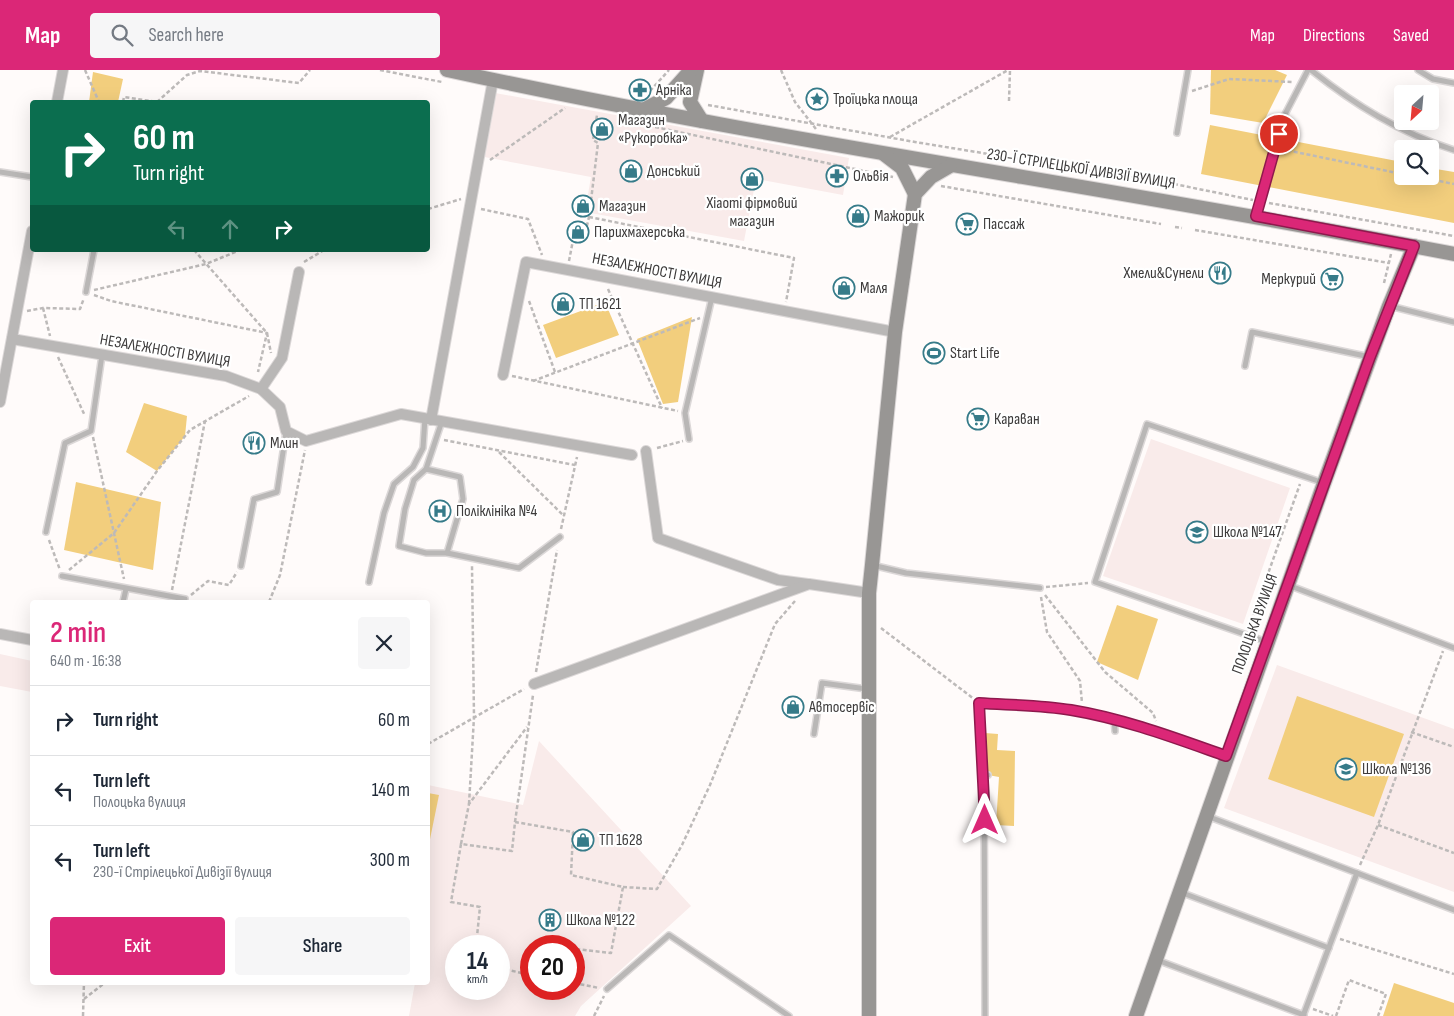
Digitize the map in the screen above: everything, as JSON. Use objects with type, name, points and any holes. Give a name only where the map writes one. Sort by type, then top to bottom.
[{"type":"street","points":[[57,100],[63,70]]},
{"type":"street","points":[[645,102],[666,98],[690,70]]},
{"type":"street","points":[[697,70],[690,102],[702,121]]},
{"type":"street","name":"230-Ї СТРІЛЕЦЬКОЇ ДИВІЗІЇ ВУЛИЦЯ","points":[[446,76],[493,80],[645,102],[702,121],[950,166],[1256,216],[1412,253],[1454,254]]},
{"type":"street","points":[[428,419],[493,80]]},
{"type":"street","points":[[884,154],[902,168],[916,194]]},
{"type":"street","points":[[869,1016],[869,593],[895,332],[916,194],[931,177],[950,166]]},
{"type":"street","points":[[0,402],[30,242]]},
{"type":"street","name":"ПОЛОЦЬКА ВУЛИЦЯ","points":[[1136,1016],[1226,756],[1324,483],[1389,306],[1412,253]]},
{"type":"street","name":"НЕЗАЛЕЖНОСТІ ВУЛИЦЯ","points":[[503,375],[526,262],[895,332]]},
{"type":"street","points":[[258,388],[282,358],[299,272]]},
{"type":"street","name":"НЕЗАЛЕЖНОСТІ ВУЛИЦЯ","points":[[12,339],[226,376],[258,388],[280,407],[286,431]]},
{"type":"street","points":[[286,431],[306,441],[401,414],[632,455]]},
{"type":"street","points":[[646,451],[658,538],[778,580],[869,593]]},
{"type":"street","points":[[534,684],[809,584]]},
{"type":"street","points":[[0,634],[30,640]]},
{"type":"lane","points":[[1177,133],[1188,70]]},
{"type":"lane","points":[[1256,216],[1282,120],[1308,70]]},
{"type":"lane","points":[[1312,70],[1344,96],[1383,120],[1425,141],[1454,150]]},
{"type":"lane","points":[[1418,70],[1433,79],[1454,83]]},
{"type":"lane","points":[[0,172],[30,177]]},
{"type":"lane","points":[[86,292],[94,252]]},
{"type":"lane","points":[[689,439],[684,413],[712,296]]},
{"type":"lane","points":[[1389,306],[1454,322]]},
{"type":"lane","points":[[1245,366],[1252,332],[1370,357]]},
{"type":"lane","points":[[46,532],[65,443],[91,431],[102,354]]},
{"type":"lane","points":[[369,582],[387,505],[394,484],[413,467],[422,448],[428,419]]},
{"type":"lane","points":[[442,422],[426,469],[414,480],[404,509],[399,546],[426,553],[447,553],[519,568],[560,537]]},
{"type":"lane","points":[[1268,642],[1095,582],[1147,424],[1324,483]]},
{"type":"lane","points":[[241,566],[254,499],[277,492],[286,431]]},
{"type":"lane","points":[[426,469],[460,477],[463,499],[447,553]]},
{"type":"lane","points":[[872,565],[906,573],[1040,588]]},
{"type":"lane","points":[[62,576],[185,599]]},
{"type":"lane","points":[[1288,585],[1454,648]]},
{"type":"lane","points":[[123,600],[126,588]]},
{"type":"lane","points":[[814,734],[822,683],[869,689]]},
{"type":"lane","points":[[985,1016],[986,775],[979,703],[1082,712],[1114,718],[1161,732],[1226,756]]},
{"type":"lane","points":[[1114,718],[1115,731]]},
{"type":"lane","points":[[1206,816],[1454,910]]},
{"type":"lane","points":[[1155,960],[1304,1016],[1357,873]]},
{"type":"lane","points":[[1179,891],[1329,948]]},
{"type":"lane","points":[[607,989],[669,935],[789,1016]]},
{"type":"path","points":[[85,70],[98,100]]},
{"type":"path","points":[[159,100],[187,75],[200,71],[299,83],[310,70]]},
{"type":"path","points":[[380,70],[446,76]]},
{"type":"path","points":[[645,102],[669,70]]},
{"type":"path","points":[[781,70],[795,102],[827,144]]},
{"type":"path","points":[[888,138],[1009,70],[1009,100]]},
{"type":"path","points":[[1184,94],[1229,79],[1301,82]]},
{"type":"path","points":[[123,100],[124,97],[144,100]]},
{"type":"path","points":[[705,105],[888,138],[1160,182]]},
{"type":"path","points":[[556,106],[573,110]]},
{"type":"path","points":[[476,169],[565,108]]},
{"type":"path","points":[[589,113],[605,116]]},
{"type":"path","points":[[568,270],[574,235],[584,234],[589,217],[598,143],[593,140],[596,114]]},
{"type":"path","points":[[629,121],[898,178]]},
{"type":"path","points":[[1275,148],[1394,172]]},
{"type":"path","points":[[1439,181],[1454,184]]},
{"type":"path","points":[[1174,184],[1454,236]]},
{"type":"path","points":[[940,186],[1161,224]]},
{"type":"path","points":[[430,209],[471,201],[528,219],[546,266]]},
{"type":"path","points":[[589,217],[794,258],[785,310]]},
{"type":"path","points":[[1175,227],[1182,228]]},
{"type":"path","points":[[1195,230],[1393,264],[1412,253]]},
{"type":"path","points":[[196,252],[267,333],[275,369]]},
{"type":"path","points":[[86,292],[206,264],[235,252]]},
{"type":"path","points":[[304,262],[321,252]]},
{"type":"path","points":[[603,276],[662,408]]},
{"type":"path","points":[[522,281],[555,372]]},
{"type":"path","points":[[17,313],[43,308],[80,308],[86,292]]},
{"type":"path","points":[[86,292],[111,301],[267,333]]},
{"type":"path","points":[[43,308],[53,346],[91,431],[126,588]]},
{"type":"path","points":[[533,381],[708,315]]},
{"type":"path","points":[[46,532],[62,576],[114,532],[157,471],[190,430],[258,388],[267,333]]},
{"type":"path","points":[[503,375],[684,413]]},
{"type":"path","points":[[170,596],[205,421]]},
{"type":"path","points":[[436,438],[575,465]]},
{"type":"path","points":[[646,451],[689,439]]},
{"type":"path","points":[[270,600],[280,575],[306,441]]},
{"type":"path","points":[[461,844],[512,851],[534,684],[564,516],[580,445]]},
{"type":"path","points":[[498,450],[564,516]]},
{"type":"path","points":[[1247,634],[1303,476]]},
{"type":"path","points":[[472,561],[474,717],[469,804],[451,902],[480,907],[477,935]]},
{"type":"path","points":[[185,599],[208,580],[229,585],[241,566]]},
{"type":"path","points":[[1040,588],[1095,582]]},
{"type":"path","points":[[516,822],[573,832],[571,875],[622,886],[657,889],[682,845],[710,785],[775,624],[809,584]]},
{"type":"path","points":[[1040,588],[1047,632],[1080,681],[1082,712]]},
{"type":"path","points":[[1040,588],[1105,672],[1152,713],[1161,732]]},
{"type":"path","points":[[869,619],[979,703]]},
{"type":"path","points":[[1357,873],[1378,825],[1411,732],[1445,645]]},
{"type":"path","points":[[430,743],[534,684]]},
{"type":"path","points":[[469,804],[528,726]]},
{"type":"path","points":[[1411,732],[1454,747]]},
{"type":"path","points":[[1378,825],[1454,853]]},
{"type":"path","points":[[585,950],[611,953],[622,886]]},
{"type":"path","points":[[1333,937],[1454,974]]},
{"type":"path","points":[[1322,1012],[1334,1016],[1349,980],[1386,994],[1378,1016]]},
{"type":"path","points":[[83,1016],[84,985]]},
{"type":"path","points":[[84,999],[102,985]]},
{"type":"path","points":[[585,985],[607,989],[594,1016]]},
{"type":"shaded area","points":[[1211,70],[1275,70],[1287,75],[1263,123],[1210,114]]},
{"type":"shaded area","points":[[93,72],[123,79],[118,100],[89,100]]},
{"type":"shaded area","points":[[490,92],[849,158],[843,195],[756,179],[744,241],[585,212],[591,177],[479,156]]},
{"type":"shaded area","points":[[1210,125],[1394,160],[1394,185],[1439,185],[1439,170],[1454,172],[1454,223],[1201,174]]},
{"type":"shaded area","points":[[605,302],[619,335],[556,358],[543,325]]},
{"type":"shaded area","points":[[692,317],[678,402],[663,404],[637,339]]},
{"type":"shaded area","points":[[144,403],[187,416],[185,436],[157,471],[126,452]]},
{"type":"shaded area","name":"Школа №147","points":[[1151,439],[1290,488],[1243,624],[1103,576]]},
{"type":"shaded area","points":[[76,482],[161,502],[153,570],[64,550]]},
{"type":"shaded area","points":[[1117,605],[1158,619],[1138,680],[1097,662]]},
{"type":"shaded area","points":[[0,654],[30,661],[30,692],[0,686]]},
{"type":"shaded area","name":"Школа №136","points":[[1277,665],[1454,729],[1454,892],[1224,808]]},
{"type":"shaded area","points":[[1297,696],[1404,734],[1374,817],[1268,779]]},
{"type":"shaded area","points":[[985,733],[998,734],[997,750],[1015,751],[1014,826],[996,825],[999,777],[988,775]]},
{"type":"shaded area","points":[[539,741],[691,906],[581,1006],[575,1016],[409,1016],[415,985],[430,985],[430,785],[523,805]]},
{"type":"shaded area","points":[[430,793],[439,795],[430,839]]},
{"type":"shaded area","points":[[1394,983],[1454,1003],[1454,1016],[1383,1016]]},
{"type":"place","name":"Арніка","points":[[640,90]]},
{"type":"place","name":"Троїцька площа","points":[[817,99]]},
{"type":"place","name":"Магазин «Рукоробка»","points":[[602,129]]},
{"type":"place","name":"Донський","points":[[631,171]]},
{"type":"place","name":"Ольвія","points":[[837,176]]},
{"type":"place","name":"Xiaomi фірмовий магазин","points":[[752,179]]},
{"type":"place","name":"Магазин","points":[[583,206]]},
{"type":"place","name":"Мажорик","points":[[858,216]]},
{"type":"place","name":"Пассаж","points":[[967,224]]},
{"type":"place","name":"Парихмахерська","points":[[578,232]]},
{"type":"place","name":"Хмели&Сунели","points":[[1220,273]]},
{"type":"place","name":"Меркурий","points":[[1332,279]]},
{"type":"place","name":"Маля","points":[[844,288]]},
{"type":"place","name":"ТП 1621","points":[[563,304]]},
{"type":"place","name":"Start Life","points":[[934,353]]},
{"type":"place","name":"Караван","points":[[978,419]]},
{"type":"place","name":"Млин","points":[[254,443]]},
{"type":"place","name":"Поліклініка №4","points":[[440,511]]},
{"type":"place","name":"Школа №147","points":[[1197,532]]},
{"type":"place","name":"Автосервіс","points":[[793,707]]},
{"type":"place","name":"Школа №136","points":[[1346,769]]},
{"type":"place","name":"ТП 1628","points":[[583,840]]},
{"type":"place","name":"Школа №122","points":[[550,920]]},
{"type":"route","points":[[985,820],[979,703],[1069,709],[1114,718],[1226,756],[1370,357],[1414,246],[1256,216],[1279,134]]}]
